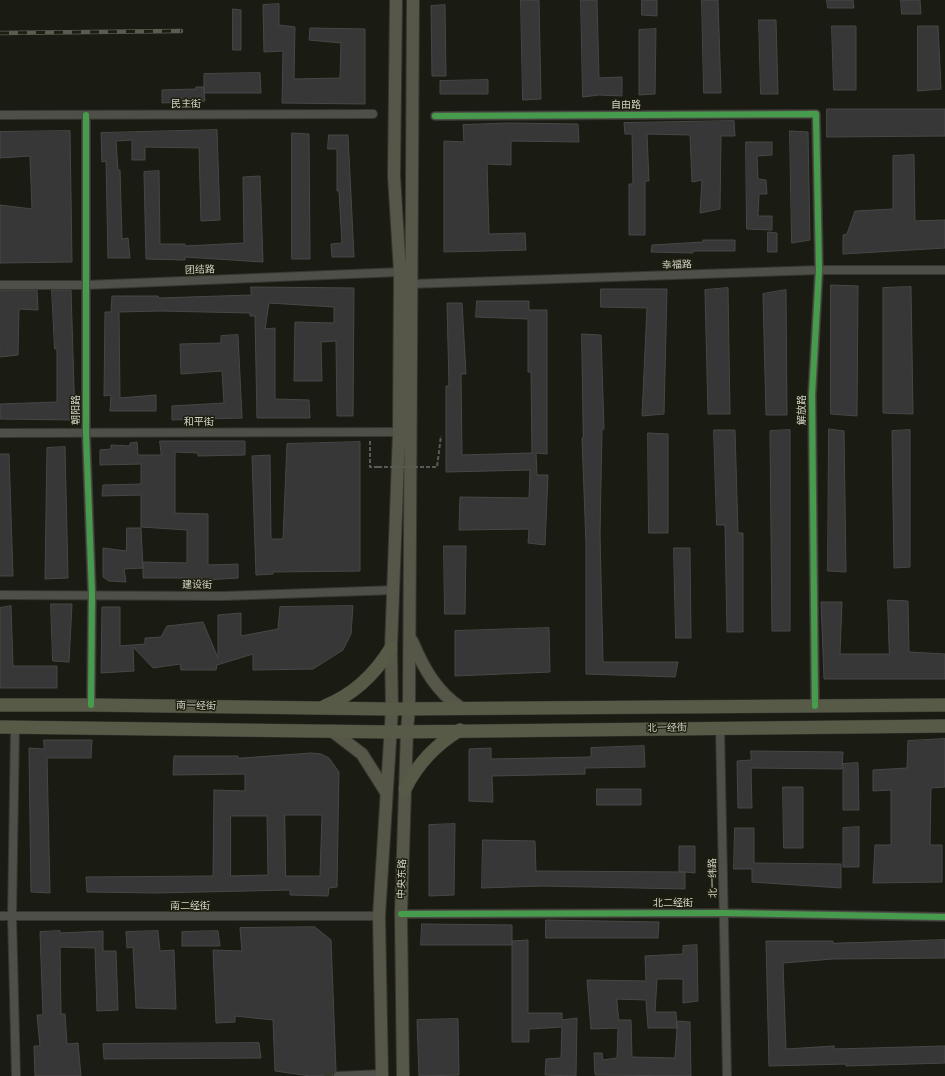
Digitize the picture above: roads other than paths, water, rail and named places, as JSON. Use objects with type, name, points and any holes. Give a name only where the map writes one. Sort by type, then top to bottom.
[{"type":"highway","points":[[320,708],[333,703],[358,688],[384,660],[391,648]]},
{"type":"highway","name":"南一经街","points":[[0,705],[392,709]]},
{"type":"highway","name":"北一经街","points":[[392,709],[945,705]]},
{"type":"highway","name":"北一经街","points":[[390,732],[407,730],[945,726]]},
{"type":"highway","points":[[0,727],[390,732]]},
{"type":"highway","points":[[405,789],[415,770],[431,751],[461,730]]},
{"type":"main road","name":"中央东路","points":[[382,1075],[380,916],[392,709],[391,648],[395,590],[399,432],[400,272],[394,176],[396,0]]},
{"type":"main road","name":"中央东路","points":[[403,1076],[402,914],[407,730],[410,708],[410,284],[413,0]]},
{"type":"main road","points":[[410,637],[425,670],[436,686],[447,698],[461,708]]},
{"type":"main road","points":[[332,731],[362,754],[386,792]]},
{"type":"street","name":"民主街","points":[[0,115],[373,114]]},
{"type":"street","name":"自由路","points":[[435,116],[816,114]]},
{"type":"street","name":"解放路","points":[[815,706],[812,394],[819,270],[816,114]]},
{"type":"street","name":"朝阳路","points":[[86,115],[86,433],[92,594],[91,705]]},
{"type":"street","name":"幸福路","points":[[410,284],[819,270],[945,270]]},
{"type":"street","name":"团结路","points":[[0,285],[86,285],[400,272]]},
{"type":"street","name":"和平街","points":[[0,433],[399,432]]},
{"type":"street","name":"建设街","points":[[0,595],[92,594],[224,596],[395,590]]},
{"type":"street","points":[[15,727],[12,916],[16,1076]]},
{"type":"street","name":"北一纬路","points":[[720,728],[727,1076]]},
{"type":"street","name":"北二经街","points":[[402,914],[724,913],[945,917]]},
{"type":"street","name":"南二经街","points":[[0,916],[380,916]]},
{"type":"street","points":[[338,1076],[382,1075]]},
{"type":"tunnel","points":[[324,1076],[338,1076]]},
{"type":"railway","points":[[0,33],[181,31]]}]
